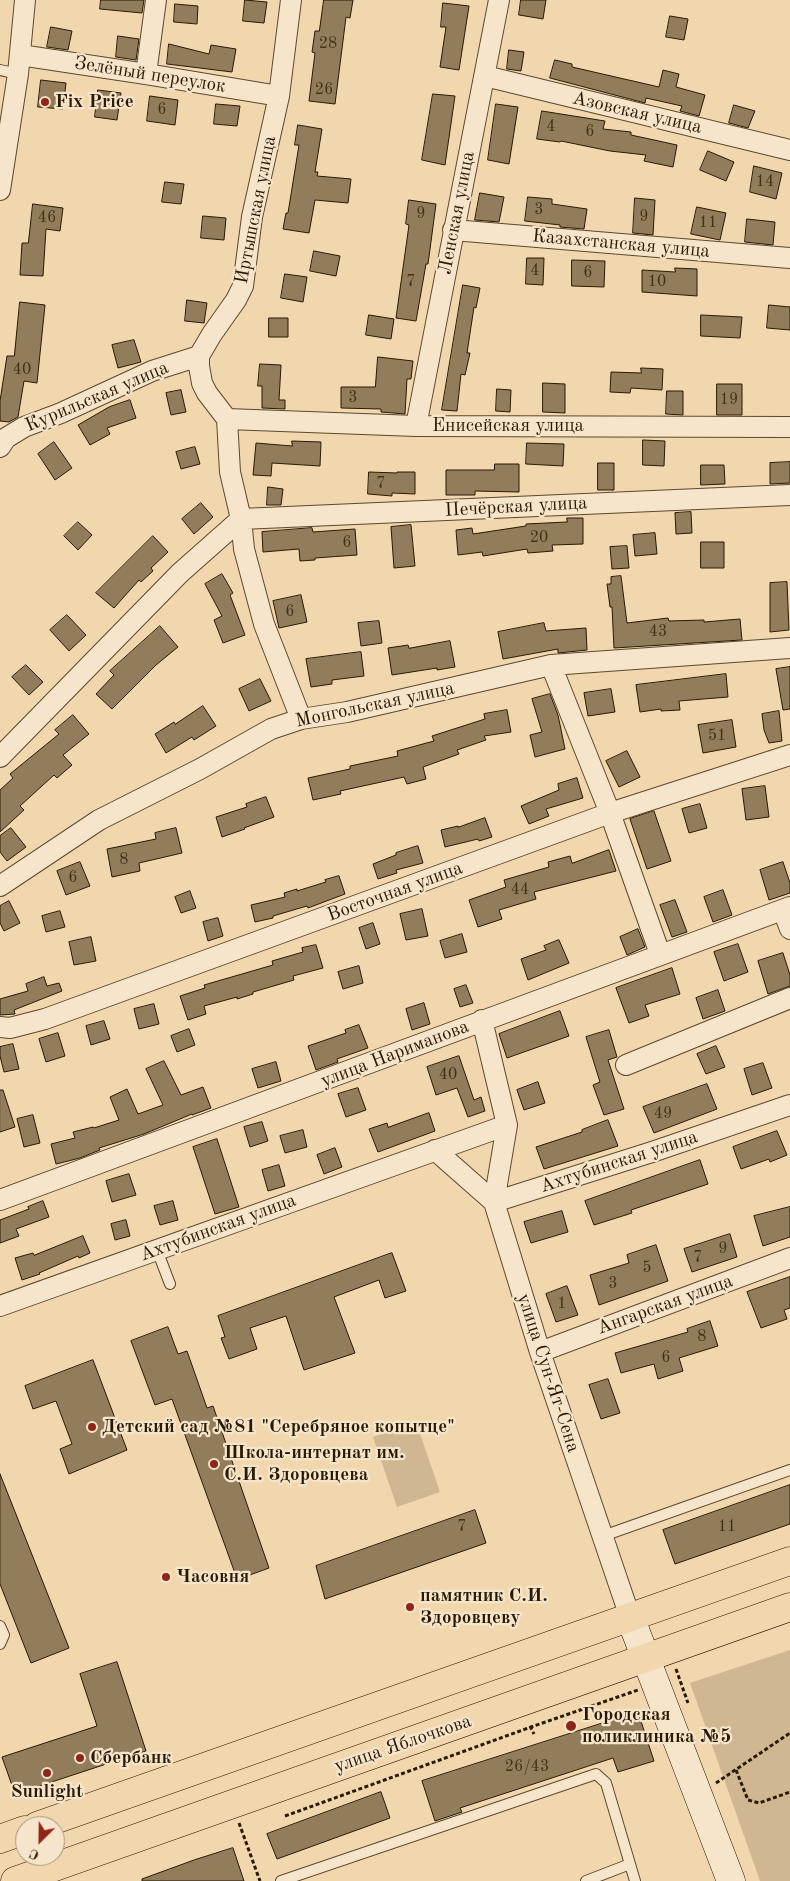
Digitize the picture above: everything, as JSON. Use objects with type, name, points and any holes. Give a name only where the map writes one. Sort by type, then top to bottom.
[{"type":"main road","points":[[65,1816],[790,1560]]},
{"type":"main road","name":"улица Яблочкова","points":[[16,1881],[790,1607]]},
{"type":"main road","points":[[630,1617],[731,1881]]},
{"type":"main road","points":[[0,1839],[15,1834]]},
{"type":"street","points":[[0,190],[13,66],[24,0]]},
{"type":"street","points":[[146,74],[156,0]]},
{"type":"street","name":"Иртышская улица","points":[[199,356],[236,300],[243,286],[252,217],[279,96],[291,0]]},
{"type":"street","name":"Ленская улица","points":[[416,426],[499,0]]},
{"type":"street","name":"Зелёный переулок","points":[[13,66],[146,74],[279,96]]},
{"type":"street","name":"Азовская улица","points":[[485,76],[790,150]]},
{"type":"street","name":"Казахстанская улица","points":[[453,230],[790,258]]},
{"type":"street","points":[[199,356],[202,383],[207,393],[227,419],[230,472],[241,519],[244,549],[264,624],[302,719]]},
{"type":"street","name":"Курильская улица","points":[[0,447],[6,438],[24,427],[152,372],[199,356]]},
{"type":"street","name":"Енисейская улица","points":[[227,419],[416,426],[790,427]]},
{"type":"street","name":"Печёрская улица","points":[[241,519],[790,494]]},
{"type":"street","points":[[0,757],[180,573],[241,519]]},
{"type":"street","name":"Монгольская улица","points":[[0,886],[99,820],[271,729],[302,719],[347,712],[551,665],[790,648]]},
{"type":"street","points":[[551,665],[610,813],[660,954]]},
{"type":"street","name":"Восточная улица","points":[[0,1027],[10,1028],[45,1019],[610,813],[790,755]]},
{"type":"street","points":[[786,909],[790,930]]},
{"type":"street","name":"улица Нариманова","points":[[0,1200],[660,954],[786,909]]},
{"type":"street","points":[[626,1065],[790,998]]},
{"type":"street","points":[[482,1020],[507,1124]]},
{"type":"street","name":"Ахтубинская улица","points":[[494,1202],[652,1152],[790,1105]]},
{"type":"street","name":"Ахтубинская улица","points":[[0,1306],[507,1124]]},
{"type":"street","name":"улица Сун-Ят-Сена","points":[[507,1124],[494,1202],[540,1352],[630,1617]]},
{"type":"street","points":[[435,1150],[494,1202]]},
{"type":"street","name":"Ангарская улица","points":[[540,1352],[790,1258]]},
{"type":"lane","points":[[158,1250],[170,1284]]},
{"type":"lane","points":[[603,1536],[790,1470]]},
{"type":"lane","points":[[281,1881],[596,1774],[606,1784],[635,1881]]},
{"type":"lane","points":[[586,1881],[630,1864]]},
{"type":"path","points":[[285,1816],[639,1690]]},
{"type":"path","points":[[531,1727],[534,1734]]},
{"type":"path","points":[[716,1783],[790,1733]]},
{"type":"path","points":[[736,1770],[748,1800],[759,1803],[790,1792]]},
{"type":"path","points":[[238,1820],[260,1881]]},
{"type":"shaded area","points":[[416,1422],[440,1492],[397,1507],[373,1437]]},
{"type":"shaded area","points":[[790,1650],[790,1881],[760,1881],[690,1683]]},
{"type":"building","points":[[101,0],[144,0],[142,13],[100,9]]},
{"type":"building","points":[[245,0],[267,2],[264,23],[243,21]]},
{"type":"building","points":[[324,0],[353,0],[350,18],[346,17],[335,104],[309,101],[315,53],[312,52],[315,31],[319,31]]},
{"type":"building","points":[[521,0],[546,0],[543,19],[519,15]]},
{"type":"building","points":[[443,3],[469,6],[459,70],[440,67],[446,27],[441,27]]},
{"type":"building","points":[[175,4],[198,6],[197,24],[174,22]]},
{"type":"building","points":[[670,16],[688,19],[684,40],[666,37]]},
{"type":"building","points":[[51,27],[72,31],[68,50],[47,47]]},
{"type":"building","points":[[118,36],[139,39],[136,60],[116,57]]},
{"type":"building","points":[[169,44],[209,54],[211,45],[236,49],[232,72],[167,64]]},
{"type":"building","points":[[509,50],[524,52],[521,71],[507,69]]},
{"type":"building","points":[[555,60],[572,64],[572,67],[659,87],[663,70],[679,74],[676,87],[705,95],[699,116],[680,111],[682,106],[646,98],[645,103],[550,78]]},
{"type":"building","points":[[41,80],[66,83],[63,109],[38,107]]},
{"type":"building","points":[[98,90],[121,93],[117,120],[95,117]]},
{"type":"building","points":[[433,94],[455,96],[445,165],[422,160]]},
{"type":"building","points":[[150,96],[178,100],[175,125],[147,121]]},
{"type":"building","points":[[216,104],[240,106],[237,126],[214,124]]},
{"type":"building","points":[[496,104],[518,107],[509,164],[488,160]]},
{"type":"building","points":[[734,105],[755,111],[748,128],[729,123]]},
{"type":"building","points":[[542,111],[605,121],[603,129],[631,132],[631,135],[677,145],[673,167],[644,161],[646,155],[610,151],[561,141],[537,139]]},
{"type":"building","points":[[298,125],[322,129],[315,172],[318,172],[317,176],[351,179],[348,203],[315,200],[309,233],[283,229],[286,213],[288,213],[299,145],[295,145]]},
{"type":"building","points":[[708,151],[734,162],[726,181],[700,170]]},
{"type":"building","points":[[754,166],[782,173],[776,199],[750,192]]},
{"type":"building","points":[[165,182],[184,184],[181,204],[162,202]]},
{"type":"building","points":[[480,193],[504,197],[499,222],[475,220]]},
{"type":"building","points":[[528,197],[552,199],[552,204],[587,209],[584,229],[525,221]]},
{"type":"building","points":[[635,198],[655,200],[653,235],[633,233]]},
{"type":"building","points":[[409,200],[436,204],[428,264],[426,264],[416,321],[396,318],[409,225],[406,224]]},
{"type":"building","points":[[33,204],[63,208],[60,231],[46,229],[43,276],[20,275],[22,243],[28,243]]},
{"type":"building","points":[[697,207],[726,213],[720,240],[691,234]]},
{"type":"building","points":[[203,216],[226,218],[224,240],[201,238]]},
{"type":"building","points":[[747,219],[775,222],[773,245],[745,242]]},
{"type":"building","points":[[314,251],[340,256],[336,276],[310,271]]},
{"type":"building","points":[[527,258],[544,258],[543,285],[526,284]]},
{"type":"building","points":[[572,260],[605,261],[604,287],[572,286]]},
{"type":"building","points":[[675,268],[697,269],[697,296],[642,292],[642,270],[675,272]]},
{"type":"building","points":[[285,274],[307,277],[303,302],[281,298]]},
{"type":"building","points":[[463,285],[480,288],[476,308],[474,307],[467,353],[470,353],[465,375],[461,374],[457,411],[442,410]]},
{"type":"building","points":[[187,300],[207,303],[204,323],[185,321]]},
{"type":"building","points":[[20,302],[45,305],[37,383],[24,381],[18,417],[9,422],[0,421],[0,401],[7,356],[14,356]]},
{"type":"building","points":[[769,305],[790,307],[790,330],[767,328]]},
{"type":"building","points":[[369,315],[394,319],[391,339],[366,335]]},
{"type":"building","points":[[701,315],[742,317],[740,338],[701,336]]},
{"type":"building","points":[[269,318],[288,318],[288,337],[269,337]]},
{"type":"building","points":[[134,340],[141,362],[118,368],[112,345]]},
{"type":"building","points":[[378,357],[413,361],[411,379],[407,379],[405,414],[381,412],[381,409],[341,408],[341,387],[375,387]]},
{"type":"building","points":[[260,364],[281,365],[279,400],[285,400],[285,409],[262,408],[262,386],[258,386]]},
{"type":"building","points":[[641,368],[663,369],[662,390],[631,388],[630,393],[610,392],[611,372],[641,373]]},
{"type":"building","points":[[543,383],[565,384],[565,413],[543,412]]},
{"type":"building","points":[[717,384],[742,384],[742,415],[717,415]]},
{"type":"building","points":[[497,389],[511,390],[510,412],[496,411]]},
{"type":"building","points":[[181,390],[186,412],[171,415],[166,393]]},
{"type":"building","points":[[667,391],[683,391],[683,415],[666,414]]},
{"type":"building","points":[[130,400],[136,418],[107,428],[110,434],[90,445],[78,425],[109,407]]},
{"type":"building","points":[[643,440],[665,441],[664,466],[643,465]]},
{"type":"building","points":[[292,441],[321,442],[320,466],[272,463],[271,476],[253,475],[256,443],[292,446]]},
{"type":"building","points":[[54,442],[72,468],[55,480],[38,454]]},
{"type":"building","points":[[527,443],[564,444],[563,466],[526,464]]},
{"type":"building","points":[[195,447],[200,464],[181,469],[176,452]]},
{"type":"building","points":[[790,462],[790,483],[770,484],[770,463]]},
{"type":"building","points":[[598,463],[614,463],[614,490],[598,490]]},
{"type":"building","points":[[495,464],[519,464],[519,492],[475,491],[475,495],[446,495],[446,470],[494,470]]},
{"type":"building","points":[[701,465],[724,465],[725,484],[701,485]]},
{"type":"building","points":[[369,472],[415,472],[415,494],[392,493],[392,496],[368,494]]},
{"type":"building","points":[[268,487],[283,489],[281,505],[267,505]]},
{"type":"building","points":[[201,503],[213,517],[194,534],[182,519]]},
{"type":"building","points":[[691,512],[692,533],[676,534],[675,513]]},
{"type":"building","points":[[567,518],[583,518],[583,544],[552,545],[553,551],[528,553],[527,549],[483,556],[482,552],[458,555],[456,530],[472,528],[473,534],[526,526],[526,524],[567,522]]},
{"type":"building","points":[[78,522],[92,535],[78,550],[64,536]]},
{"type":"building","points":[[411,525],[415,566],[394,568],[391,527]]},
{"type":"building","points":[[312,528],[313,532],[355,529],[357,555],[300,561],[299,549],[263,552],[262,532]]},
{"type":"building","points":[[655,533],[657,554],[635,556],[633,535]]},
{"type":"building","points":[[153,536],[168,552],[151,568],[153,571],[141,582],[139,580],[114,608],[96,593]]},
{"type":"building","points":[[701,542],[724,542],[724,568],[701,568]]},
{"type":"building","points":[[627,546],[629,568],[612,569],[610,547]]},
{"type":"building","points":[[222,574],[233,593],[230,595],[245,635],[223,643],[214,620],[222,616],[205,584]]},
{"type":"building","points":[[621,576],[627,623],[668,618],[669,621],[704,620],[704,622],[740,619],[742,640],[614,648],[612,607],[610,607],[607,584],[611,584],[611,577]]},
{"type":"building","points":[[787,582],[789,630],[770,632],[770,583]]},
{"type":"building","points":[[301,595],[307,622],[279,628],[273,601]]},
{"type":"building","points":[[67,615],[86,635],[69,651],[50,630]]},
{"type":"building","points":[[379,621],[382,643],[361,646],[358,623]]},
{"type":"building","points":[[544,623],[546,631],[586,628],[587,650],[558,653],[558,649],[503,659],[498,632]]},
{"type":"building","points":[[160,626],[178,647],[156,665],[112,709],[96,694],[114,675],[110,671]]},
{"type":"building","points":[[450,641],[455,667],[392,675],[388,648],[408,645],[409,648]]},
{"type":"building","points":[[361,652],[364,676],[332,680],[332,684],[311,687],[306,659]]},
{"type":"building","points":[[26,665],[43,682],[29,695],[12,677]]},
{"type":"building","points":[[790,667],[790,709],[783,710],[776,669]]},
{"type":"building","points":[[726,674],[728,697],[679,701],[680,710],[661,711],[661,709],[640,712],[636,685]]},
{"type":"building","points":[[260,679],[271,701],[249,711],[239,689]]},
{"type":"building","points":[[611,689],[615,712],[588,716],[584,693]]},
{"type":"building","points":[[550,694],[558,715],[565,749],[535,757],[530,735],[542,732],[532,699]]},
{"type":"building","points":[[203,706],[216,726],[194,740],[192,737],[166,753],[155,734]]},
{"type":"building","points":[[507,710],[511,732],[484,736],[486,740],[457,750],[459,754],[423,767],[426,779],[407,784],[404,777],[340,791],[341,794],[313,800],[308,778],[350,769],[350,766],[398,756],[397,751],[434,741],[432,736],[485,719],[484,714]]},
{"type":"building","points":[[779,711],[782,741],[769,743],[764,730],[762,714]]},
{"type":"building","points":[[73,715],[89,734],[63,755],[72,765],[57,778],[54,775],[20,806],[24,810],[0,832],[0,790],[13,778],[10,774],[59,734],[55,730]]},
{"type":"building","points":[[732,720],[736,747],[703,753],[698,725]]},
{"type":"building","points":[[627,751],[640,777],[619,787],[606,761]]},
{"type":"building","points":[[577,778],[583,798],[546,809],[549,816],[529,824],[521,806],[559,790],[558,784]]},
{"type":"building","points":[[765,786],[769,817],[746,820],[742,789]]},
{"type":"building","points":[[266,797],[274,817],[222,837],[216,817],[247,807],[246,804]]},
{"type":"building","points":[[700,804],[707,828],[689,833],[682,809]]},
{"type":"building","points":[[654,811],[671,861],[647,869],[630,819]]},
{"type":"building","points":[[485,818],[492,837],[445,847],[441,830],[458,827]]},
{"type":"building","points":[[11,828],[26,847],[7,861],[0,852],[0,836]]},
{"type":"building","points":[[176,828],[182,853],[139,863],[140,871],[112,877],[107,849],[156,839],[155,833]]},
{"type":"building","points":[[418,846],[423,863],[396,870],[397,873],[378,879],[373,864],[396,855],[396,853]]},
{"type":"building","points":[[609,850],[616,871],[534,892],[536,899],[499,910],[502,919],[478,927],[469,900],[506,887],[504,880],[549,867],[548,862],[570,856],[572,863]]},
{"type":"building","points":[[80,862],[90,886],[66,895],[57,871]]},
{"type":"building","points":[[783,862],[790,883],[790,893],[769,900],[760,870]]},
{"type":"building","points":[[339,876],[345,894],[308,908],[307,906],[255,922],[251,905],[285,897],[284,893],[297,889],[297,891]]},
{"type":"building","points":[[723,890],[732,915],[713,922],[704,897]]},
{"type":"building","points":[[190,891],[196,908],[181,913],[175,897]]},
{"type":"building","points":[[675,900],[687,932],[672,937],[660,905]]},
{"type":"building","points":[[9,901],[20,923],[4,931],[0,923],[0,906]]},
{"type":"building","points":[[422,909],[428,936],[406,940],[400,914]]},
{"type":"building","points":[[60,911],[65,927],[46,932],[42,916]]},
{"type":"building","points":[[218,918],[223,936],[208,941],[203,922]]},
{"type":"building","points":[[373,923],[380,944],[366,949],[359,928]]},
{"type":"building","points":[[638,929],[645,947],[627,955],[620,937]]},
{"type":"building","points":[[462,934],[467,952],[445,958],[440,941]]},
{"type":"building","points":[[91,937],[96,961],[74,965],[69,942]]},
{"type":"building","points":[[559,940],[569,963],[528,980],[521,959],[546,950],[544,946]]},
{"type":"building","points":[[738,944],[748,972],[724,981],[714,952]]},
{"type":"building","points":[[316,945],[323,968],[293,976],[294,980],[253,992],[253,994],[204,1006],[206,1014],[188,1020],[180,996],[205,988],[204,985],[273,965],[272,961],[303,952],[302,948]]},
{"type":"building","points":[[783,953],[790,975],[790,986],[768,994],[758,961]]},
{"type":"building","points":[[359,966],[363,983],[343,989],[338,972]]},
{"type":"building","points":[[672,968],[680,994],[645,1005],[649,1016],[629,1023],[616,988]]},
{"type":"building","points":[[44,977],[47,986],[59,983],[62,991],[14,1010],[15,1014],[0,1015],[0,999],[28,991],[26,984]]},
{"type":"building","points":[[466,985],[473,1003],[460,1007],[454,989]]},
{"type":"building","points":[[718,990],[725,1011],[703,1019],[696,998]]},
{"type":"building","points":[[424,1003],[430,1024],[412,1030],[406,1009]]},
{"type":"building","points":[[154,1004],[159,1024],[139,1029],[134,1009]]},
{"type":"building","points":[[560,1011],[569,1036],[507,1058],[499,1034]]},
{"type":"building","points":[[104,1021],[110,1039],[91,1045],[86,1026]]},
{"type":"building","points":[[359,1025],[368,1048],[337,1059],[338,1062],[316,1070],[308,1046],[346,1033],[345,1030]]},
{"type":"building","points":[[189,1029],[195,1045],[177,1052],[171,1036]]},
{"type":"building","points":[[609,1030],[617,1057],[608,1060],[624,1109],[604,1115],[593,1085],[600,1082],[586,1037]]},
{"type":"building","points":[[58,1033],[65,1056],[46,1062],[39,1039]]},
{"type":"building","points":[[13,1044],[19,1069],[4,1072],[0,1047]]},
{"type":"building","points":[[716,1046],[725,1067],[706,1074],[697,1054]]},
{"type":"building","points":[[459,1056],[474,1100],[481,1097],[485,1111],[468,1117],[457,1088],[436,1095],[427,1067]]},
{"type":"building","points":[[164,1061],[181,1095],[203,1087],[211,1108],[144,1134],[99,1148],[100,1150],[80,1158],[56,1164],[51,1144],[75,1138],[73,1132],[119,1120],[110,1097],[127,1089],[138,1114],[163,1105],[146,1069]]},
{"type":"building","points":[[276,1062],[281,1081],[258,1088],[252,1069]]},
{"type":"building","points":[[763,1063],[772,1088],[752,1095],[744,1069]]},
{"type":"building","points":[[538,1082],[545,1103],[524,1110],[517,1090]]},
{"type":"building","points":[[707,1084],[717,1109],[654,1133],[643,1107]]},
{"type":"building","points":[[358,1088],[366,1110],[346,1117],[338,1094]]},
{"type":"building","points":[[0,1090],[3,1090],[15,1127],[0,1132]]},
{"type":"building","points":[[429,1113],[435,1131],[378,1152],[369,1129],[387,1123],[388,1127]]},
{"type":"building","points":[[33,1115],[40,1143],[24,1147],[17,1119]]},
{"type":"building","points":[[608,1120],[618,1146],[544,1169],[536,1147],[582,1132],[582,1130]]},
{"type":"building","points":[[262,1122],[268,1141],[250,1147],[244,1127]]},
{"type":"building","points":[[303,1130],[307,1147],[285,1153],[280,1136]]},
{"type":"building","points":[[777,1131],[787,1155],[770,1162],[769,1159],[741,1169],[733,1147]]},
{"type":"building","points":[[217,1139],[239,1207],[215,1214],[193,1147]]},
{"type":"building","points":[[335,1148],[342,1167],[324,1174],[317,1155]]},
{"type":"building","points":[[700,1160],[708,1184],[631,1210],[632,1213],[594,1225],[585,1201]]},
{"type":"building","points":[[279,1165],[285,1186],[268,1191],[262,1170]]},
{"type":"building","points":[[129,1174],[136,1195],[112,1202],[106,1181]]},
{"type":"building","points":[[43,1201],[49,1217],[16,1229],[19,1236],[0,1243],[0,1220],[29,1209],[28,1207]]},
{"type":"building","points":[[173,1201],[178,1220],[160,1225],[154,1206]]},
{"type":"building","points":[[790,1207],[790,1237],[763,1246],[754,1216]]},
{"type":"building","points":[[562,1211],[568,1232],[531,1243],[524,1222]]},
{"type":"building","points":[[126,1220],[130,1236],[115,1240],[111,1224]]},
{"type":"building","points":[[730,1234],[737,1257],[692,1272],[684,1249]]},
{"type":"building","points":[[83,1236],[90,1253],[79,1258],[78,1256],[40,1274],[22,1280],[15,1258],[33,1253],[34,1255]]},
{"type":"building","points":[[656,1245],[668,1281],[599,1305],[590,1275],[629,1263],[627,1255]]},
{"type":"building","points":[[392,1253],[406,1291],[385,1298],[379,1280],[334,1297],[355,1353],[304,1370],[286,1316],[250,1328],[257,1349],[229,1359],[221,1338],[225,1337],[218,1316]]},
{"type":"building","points":[[790,1277],[790,1308],[784,1310],[787,1319],[761,1328],[747,1292]]},
{"type":"building","points":[[567,1286],[578,1315],[556,1322],[546,1294]]},
{"type":"building","points":[[710,1321],[718,1346],[679,1358],[683,1371],[658,1379],[654,1364],[621,1373],[615,1353],[688,1332],[687,1329]]},
{"type":"building","points":[[168,1327],[178,1354],[187,1351],[207,1408],[213,1406],[269,1568],[247,1576],[245,1573],[236,1576],[172,1399],[155,1405],[131,1341]]},
{"type":"building","name":"Детский сад №81 \"Серебряное копытце\"","points":[[93,1360],[127,1450],[69,1474],[60,1449],[72,1444],[56,1401],[33,1409],[25,1386]]},
{"type":"building","points":[[608,1379],[620,1413],[601,1419],[589,1385]]},
{"type":"building","points":[[0,1474],[69,1648],[31,1663],[0,1584]]},
{"type":"building","points":[[790,1485],[790,1524],[675,1564],[663,1530]]},
{"type":"building","points":[[475,1510],[486,1543],[325,1599],[316,1566]]},
{"type":"building","points":[[117,1662],[146,1751],[15,1794],[2,1757],[97,1726],[80,1674]]},
{"type":"building","points":[[638,1712],[654,1761],[618,1772],[613,1758],[460,1808],[462,1812],[435,1821],[422,1781]]},
{"type":"building","points":[[381,1792],[390,1818],[277,1859],[267,1834]]},
{"type":"building","points":[[233,1848],[244,1881],[142,1881],[142,1879],[194,1860]]},
{"type":"place","name":"Fix Price","points":[[45,102]]},
{"type":"place","name":"Детский сад №81 \"Серебряное копытце\"","points":[[92,1427]]},
{"type":"place","name":"Школа-интернат им. С.И. Здоровцева","points":[[214,1464]]},
{"type":"place","name":"Часовня","points":[[166,1577]]},
{"type":"place","name":"памятник С.И. Здоровцеву","points":[[410,1607]]},
{"type":"place","name":"Городская поликлиника №5","points":[[571,1726]]},
{"type":"place","name":"Сбербанк","points":[[80,1758]]},
{"type":"place","name":"Sunlight","points":[[47,1773]]}]
